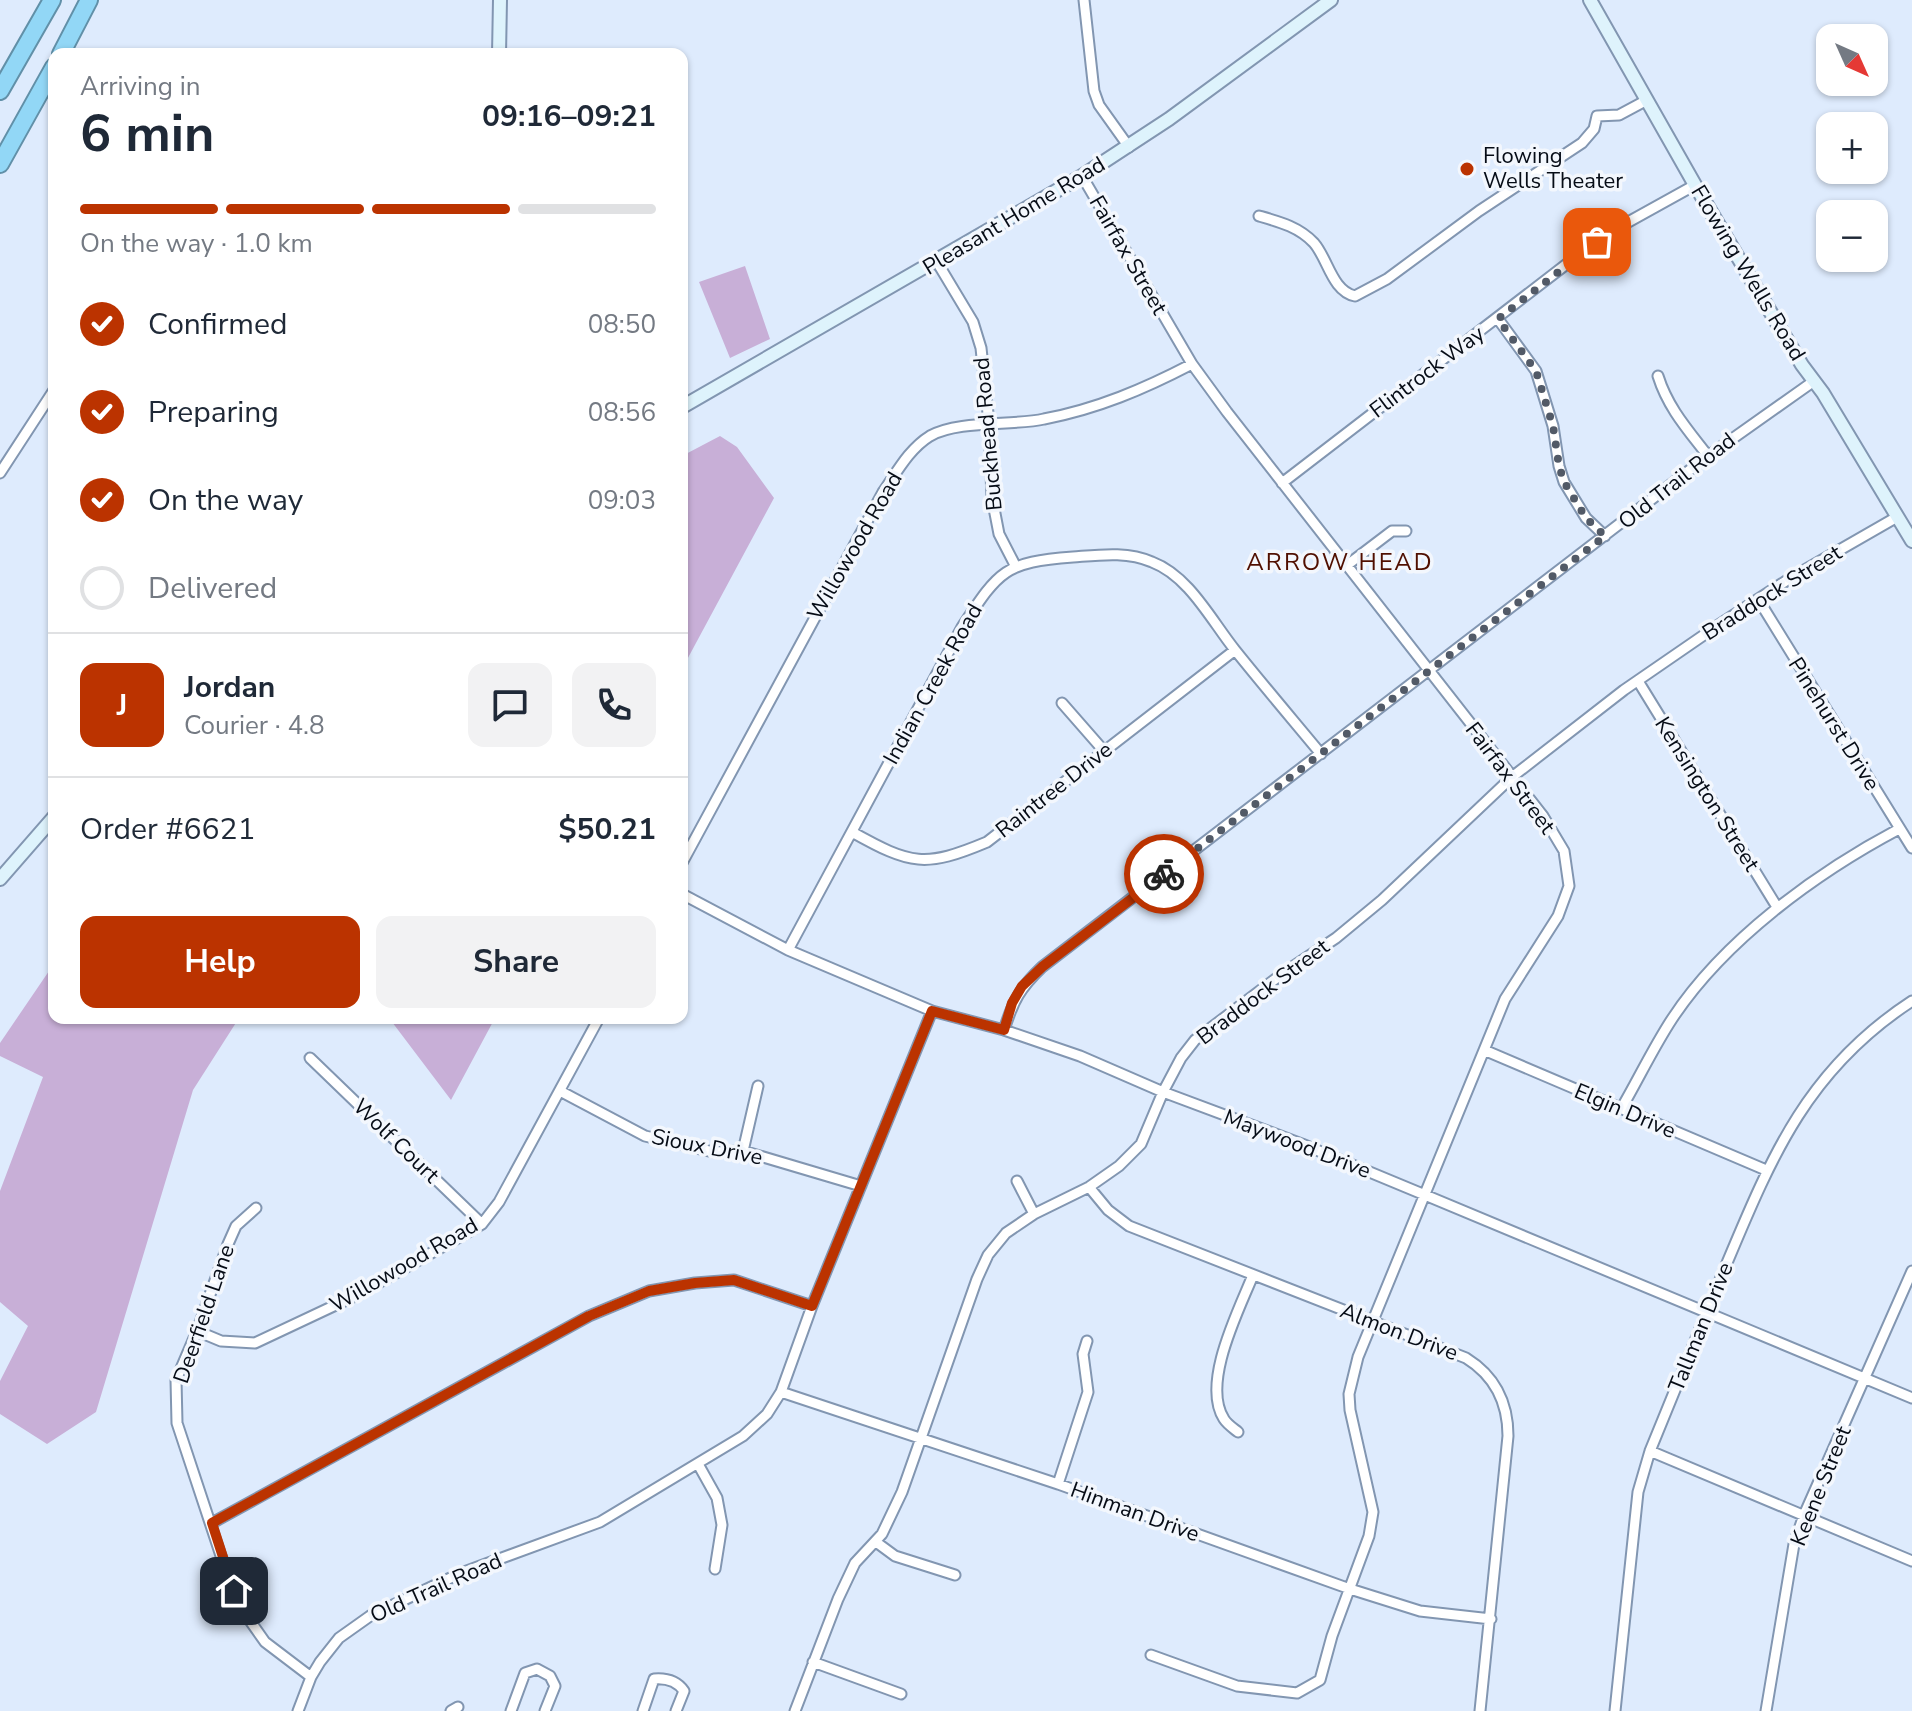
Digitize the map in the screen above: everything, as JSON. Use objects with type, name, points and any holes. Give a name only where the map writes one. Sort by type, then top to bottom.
[{"type":"highway","points":[[0,91],[49,0]]},
{"type":"highway","points":[[64,48],[89,0]]},
{"type":"highway","points":[[0,164],[48,78]]},
{"type":"main road","points":[[499,48],[500,0]]},
{"type":"main road","name":"Pleasant Home Road","points":[[688,404],[937,262],[1129,147],[1331,0]]},
{"type":"main road","name":"Flowing Wells Road","points":[[1594,1],[1695,185],[1912,541]]},
{"type":"main road","points":[[0,879],[48,824]]},
{"type":"street","points":[[1084,0],[1094,91],[1099,105],[1129,147]]},
{"type":"street","points":[[1259,216],[1303,232],[1316,245],[1344,292],[1355,296],[1369,291],[1404,268],[1479,211],[1582,143],[1594,129],[1597,116],[1619,115],[1647,100]]},
{"type":"street","name":"Fairfax Street","points":[[1082,176],[1192,364],[1543,816],[1564,851],[1569,886],[1558,916],[1505,999],[1358,1357],[1349,1394],[1352,1424],[1373,1512],[1369,1536],[1332,1636],[1320,1680],[1297,1693],[1237,1686],[1151,1655]]},
{"type":"street","name":"Flintrock Way","points":[[1282,483],[1612,231],[1695,185]]},
{"type":"street","name":"Buckhead Road","points":[[937,262],[973,322],[981,348],[989,423],[992,498],[999,534],[1015,565]]},
{"type":"street","points":[[1498,319],[1536,371],[1553,426],[1564,482],[1586,518],[1605,536]]},
{"type":"street","name":"Willowood Road","points":[[688,852],[883,492],[912,451],[931,436],[989,423],[1040,420],[1092,409],[1149,386],[1192,364]]},
{"type":"street","points":[[1658,376],[1673,411],[1708,456]]},
{"type":"street","name":"Old Trail Road","points":[[1004,1030],[1012,1003],[1022,986],[1042,967],[1708,456],[1814,381]]},
{"type":"street","points":[[0,473],[48,405]]},
{"type":"street","name":"Braddock Street","points":[[795,1711],[855,1563],[876,1542],[902,1492],[977,1279],[988,1255],[1006,1233],[1034,1214],[1089,1187],[1119,1166],[1141,1144],[1163,1092],[1181,1058],[1195,1040],[1282,974],[1336,938],[1382,900],[1512,777],[1638,681],[1758,599],[1897,517]]},
{"type":"street","points":[[1346,566],[1392,531],[1406,531]]},
{"type":"street","points":[[1015,565],[1055,558],[1123,554],[1152,562],[1179,578],[1321,754]]},
{"type":"street","name":"Indian Creek Road","points":[[788,950],[962,627],[991,584],[1015,565]]},
{"type":"street","name":"Pinehurst Drive","points":[[1758,599],[1912,848]]},
{"type":"street","name":"Raintree Drive","points":[[852,832],[883,850],[915,860],[948,858],[987,842],[1235,650]]},
{"type":"street","name":"Kensington Street","points":[[1638,681],[1777,907]]},
{"type":"street","points":[[1062,703],[1104,751]]},
{"type":"street","points":[[1621,1109],[1673,1018],[1719,963],[1777,907],[1857,851],[1899,829]]},
{"type":"street","name":"Maywood Drive","points":[[688,897],[788,950],[932,1011],[1004,1030],[1080,1056],[1163,1092],[1302,1144],[1912,1398]]},
{"type":"street","name":"Tallman Drive","points":[[1615,1711],[1638,1492],[1650,1451],[1707,1311],[1766,1170],[1793,1121],[1828,1072],[1860,1041],[1912,1001]]},
{"type":"street","name":"Old Trail Road","points":[[298,1711],[311,1677],[339,1638],[370,1616],[417,1592],[600,1522],[743,1436],[767,1414],[781,1392],[812,1306],[932,1011]]},
{"type":"street","name":"Willowood Road","points":[[197,1331],[221,1341],[255,1343],[357,1295],[482,1224],[499,1202],[596,1024]]},
{"type":"street","name":"Elgin Drive","points":[[1484,1050],[1766,1170]]},
{"type":"street","name":"Wolf Court","points":[[310,1058],[482,1224]]},
{"type":"street","points":[[743,1151],[758,1086]]},
{"type":"street","name":"Sioux Drive","points":[[560,1091],[645,1136],[713,1152],[743,1151],[861,1186]]},
{"type":"street","points":[[1017,1181],[1034,1214]]},
{"type":"street","name":"Almon Drive","points":[[1089,1187],[1108,1210],[1129,1226],[1466,1358],[1492,1380],[1504,1402],[1508,1436],[1480,1711]]},
{"type":"street","name":"Deerfield Lane","points":[[256,1208],[236,1226],[176,1380],[177,1423],[241,1608],[265,1642],[311,1677]]},
{"type":"street","name":"Keene Street","points":[[1766,1711],[1794,1544],[1912,1271]]},
{"type":"street","points":[[1238,1432],[1225,1420],[1217,1385],[1219,1368],[1253,1275]]},
{"type":"street","points":[[212,1523],[589,1316],[649,1291],[734,1280],[812,1306]]},
{"type":"street","points":[[1058,1484],[1088,1392],[1083,1354],[1087,1341]]},
{"type":"street","name":"Hinman Drive","points":[[781,1392],[1058,1484],[1350,1589],[1420,1611],[1491,1619]]},
{"type":"street","points":[[1650,1451],[1912,1561]]},
{"type":"street","points":[[698,1464],[717,1498],[722,1525],[715,1569]]},
{"type":"street","points":[[876,1542],[895,1556],[955,1575]]},
{"type":"street","points":[[813,1662],[901,1694]]},
{"type":"street","points":[[511,1711],[525,1673],[537,1669],[550,1676],[555,1686],[545,1711]]},
{"type":"street","points":[[643,1711],[654,1679],[664,1678],[680,1685],[684,1691],[676,1711]]},
{"type":"shaded area","points":[[745,266],[770,339],[730,358],[699,282]]},
{"type":"shaded area","points":[[720,436],[737,447],[774,498],[688,658],[688,453]]},
{"type":"shaded area","points":[[48,972],[48,1024],[235,1024],[193,1090],[96,1412],[47,1444],[0,1414],[0,1381],[28,1326],[0,1302],[0,1191],[43,1077],[0,1056],[0,1043]]},
{"type":"shaded area","points":[[394,1024],[492,1024],[451,1100]]},
{"type":"way so far","points":[[1164,874],[1605,536],[1586,518],[1564,482],[1553,426],[1536,371],[1498,319],[1597,242]]},
{"type":"place","name":"Flowing Wells Theater","points":[[1467,169]]},
{"type":"district","name":"ARROW HEAD","points":[[1340,562]]},
{"type":"route","points":[[234,1591],[212,1523],[589,1316],[649,1291],[734,1280],[812,1306],[932,1011],[1004,1030],[1012,1003],[1022,986],[1042,967],[1164,874]]}]
